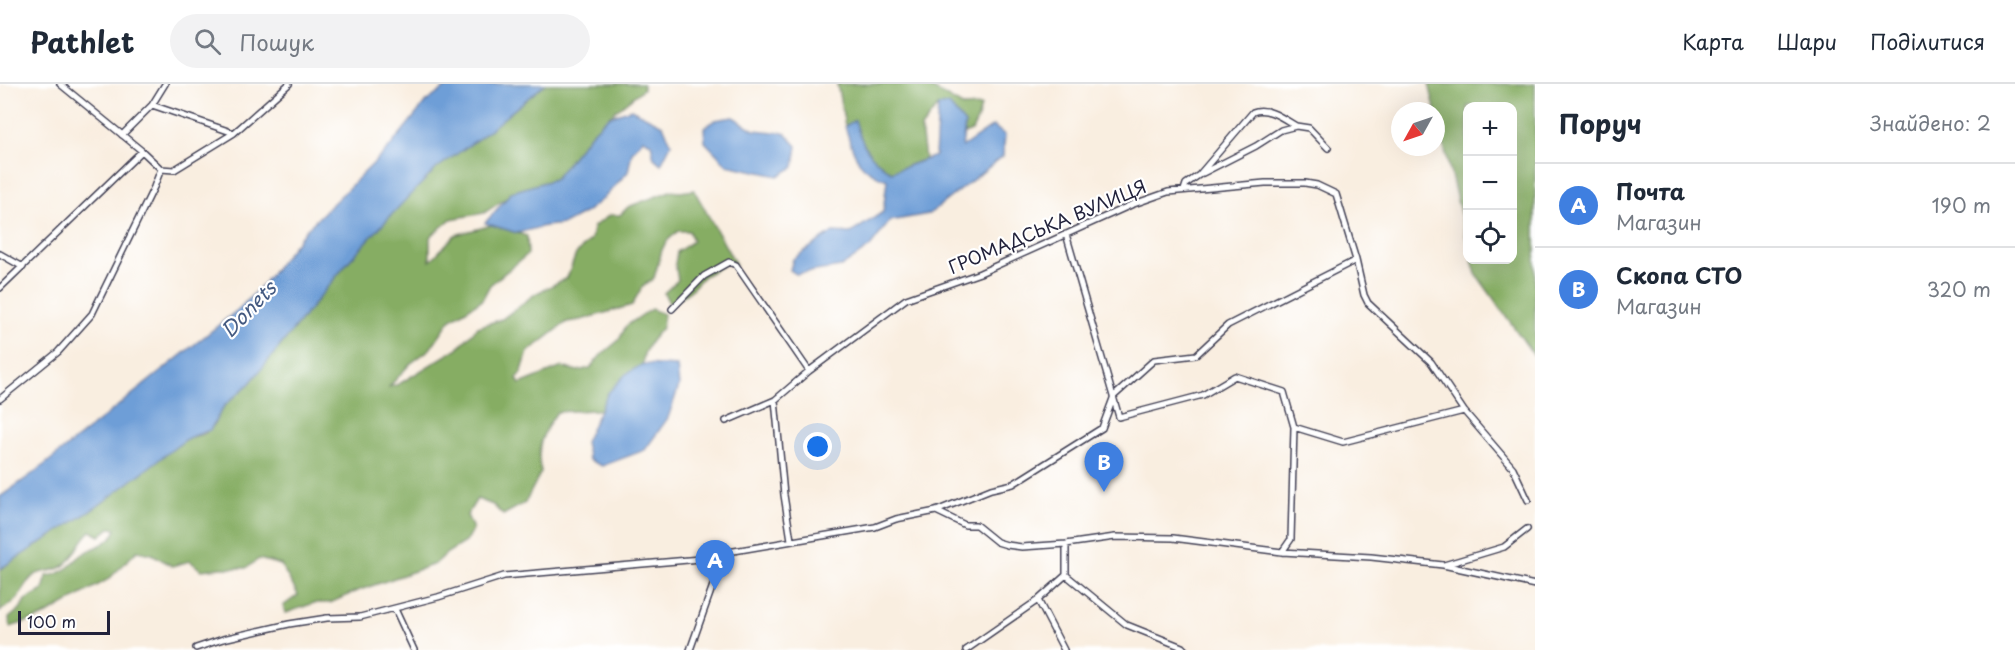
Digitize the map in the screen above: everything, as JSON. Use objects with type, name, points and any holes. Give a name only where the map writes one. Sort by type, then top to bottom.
[{"type":"street","points":[[60,84],[161,169],[174,170],[234,133],[290,84]]},
{"type":"street","points":[[122,135],[152,105],[165,84]]},
{"type":"street","points":[[152,105],[234,133]]},
{"type":"street","points":[[1199,175],[1253,112],[1259,109],[1267,111],[1296,126]]},
{"type":"street","points":[[1185,190],[1186,184],[1199,175],[1256,146],[1281,130],[1296,126],[1309,128],[1328,148]]},
{"type":"street","points":[[0,288],[142,151]]},
{"type":"street","points":[[1,399],[58,352],[93,314],[161,169]]},
{"type":"street","name":"ГРОМАДСЬКА ВУЛИЦЯ","points":[[726,421],[775,400],[809,371],[906,299],[980,273],[1131,205],[1168,192],[1265,183],[1305,183],[1317,185],[1336,194],[1368,303],[1431,362],[1464,411],[1514,468],[1528,500]]},
{"type":"street","points":[[1066,234],[1119,417],[1203,395],[1235,376],[1284,392],[1294,427],[1291,539],[1282,552]]},
{"type":"street","points":[[0,254],[23,267]]},
{"type":"street","points":[[690,650],[723,557],[728,552],[875,527],[896,519],[936,511],[991,489],[1013,484],[1102,428],[1114,396],[1154,360],[1196,355],[1228,325],[1356,260]]},
{"type":"street","points":[[672,309],[704,276],[729,262],[736,265],[809,371]]},
{"type":"street","points":[[775,400],[784,495],[791,540]]},
{"type":"street","points":[[1294,427],[1343,442],[1464,411]]},
{"type":"street","points":[[936,511],[965,525],[976,525],[997,542],[1022,547],[1115,537],[1173,538],[1282,552],[1371,557],[1443,565],[1535,585]]},
{"type":"street","points":[[1443,565],[1504,547],[1527,529]]},
{"type":"street","points":[[966,650],[1038,600],[1066,575],[1066,544]]},
{"type":"street","points":[[196,648],[289,624],[327,618],[360,617],[395,609],[504,576],[723,557]]},
{"type":"street","points":[[1066,575],[1127,625],[1192,650]]},
{"type":"street","points":[[1038,600],[1064,650]]},
{"type":"street","points":[[395,609],[414,650]]},
{"type":"green space","points":[[545,84],[643,84],[643,89],[608,117],[589,136],[555,179],[512,192],[484,213],[451,219],[430,237],[430,261],[455,235],[492,225],[527,236],[528,254],[490,285],[482,300],[450,320],[430,349],[410,364],[389,387],[399,384],[458,348],[478,327],[502,319],[535,294],[567,278],[576,254],[591,239],[594,226],[610,215],[620,215],[628,207],[670,191],[694,190],[736,265],[729,262],[704,276],[690,291],[670,305],[664,293],[678,280],[675,264],[677,252],[693,241],[689,231],[678,231],[666,242],[654,278],[642,287],[632,305],[567,322],[528,352],[517,379],[520,384],[562,367],[578,371],[590,368],[619,340],[626,326],[651,309],[664,314],[662,328],[644,354],[640,382],[612,409],[557,412],[541,440],[539,463],[541,472],[525,503],[503,515],[493,505],[477,499],[467,515],[473,529],[465,542],[435,564],[357,591],[330,603],[314,603],[286,613],[283,606],[298,595],[281,565],[259,559],[246,568],[201,570],[190,561],[172,566],[152,554],[137,551],[109,579],[42,617],[10,627],[9,618],[20,609],[25,600],[43,590],[47,576],[64,570],[83,554],[107,541],[116,529],[110,528],[100,536],[91,531],[67,563],[59,569],[35,575],[15,601],[0,612],[0,569],[95,508],[188,438],[204,434],[214,425],[224,406],[250,383],[348,262],[407,197],[437,168],[482,136]]},
{"type":"green space","points":[[837,84],[925,84],[964,107],[981,106],[972,131],[964,134],[965,124],[949,105],[938,106],[921,128],[925,159],[891,172],[867,150],[860,138],[855,121],[845,126]]},
{"type":"green space","points":[[1429,84],[1535,84],[1535,357],[1476,274],[1473,264],[1517,264],[1517,102],[1463,102],[1463,224],[1445,150],[1445,102],[1433,102]]},
{"type":"water","name":"Donets","points":[[450,84],[545,84],[482,136],[437,168],[408,197],[348,262],[250,383],[224,406],[210,430],[188,438],[95,508],[0,569],[0,497],[39,469],[240,308],[263,284],[306,230],[389,148],[425,103]]},
{"type":"water","points":[[949,105],[965,124],[962,147],[993,126],[1005,135],[1003,156],[929,214],[890,221],[870,247],[841,267],[796,274],[790,270],[793,259],[833,232],[851,233],[883,212],[887,180],[862,166],[854,153],[845,126],[855,120],[867,150],[891,172],[935,156],[938,106]]},
{"type":"water","points":[[631,109],[663,125],[671,144],[661,164],[654,158],[651,143],[643,139],[632,152],[628,172],[604,198],[586,212],[564,224],[517,233],[485,223],[512,192],[555,179],[589,136],[608,117]]},
{"type":"water","points":[[733,117],[754,130],[785,133],[797,146],[794,167],[778,176],[727,165],[705,142],[704,128],[715,120]]},
{"type":"water","points":[[643,364],[677,366],[679,386],[668,418],[645,450],[602,466],[589,460],[585,442],[608,393],[626,374]]},
{"type":"place","name":"Скопа СТО","points":[[1104,492]]},
{"type":"place","name":"Почта","points":[[715,590]]}]
